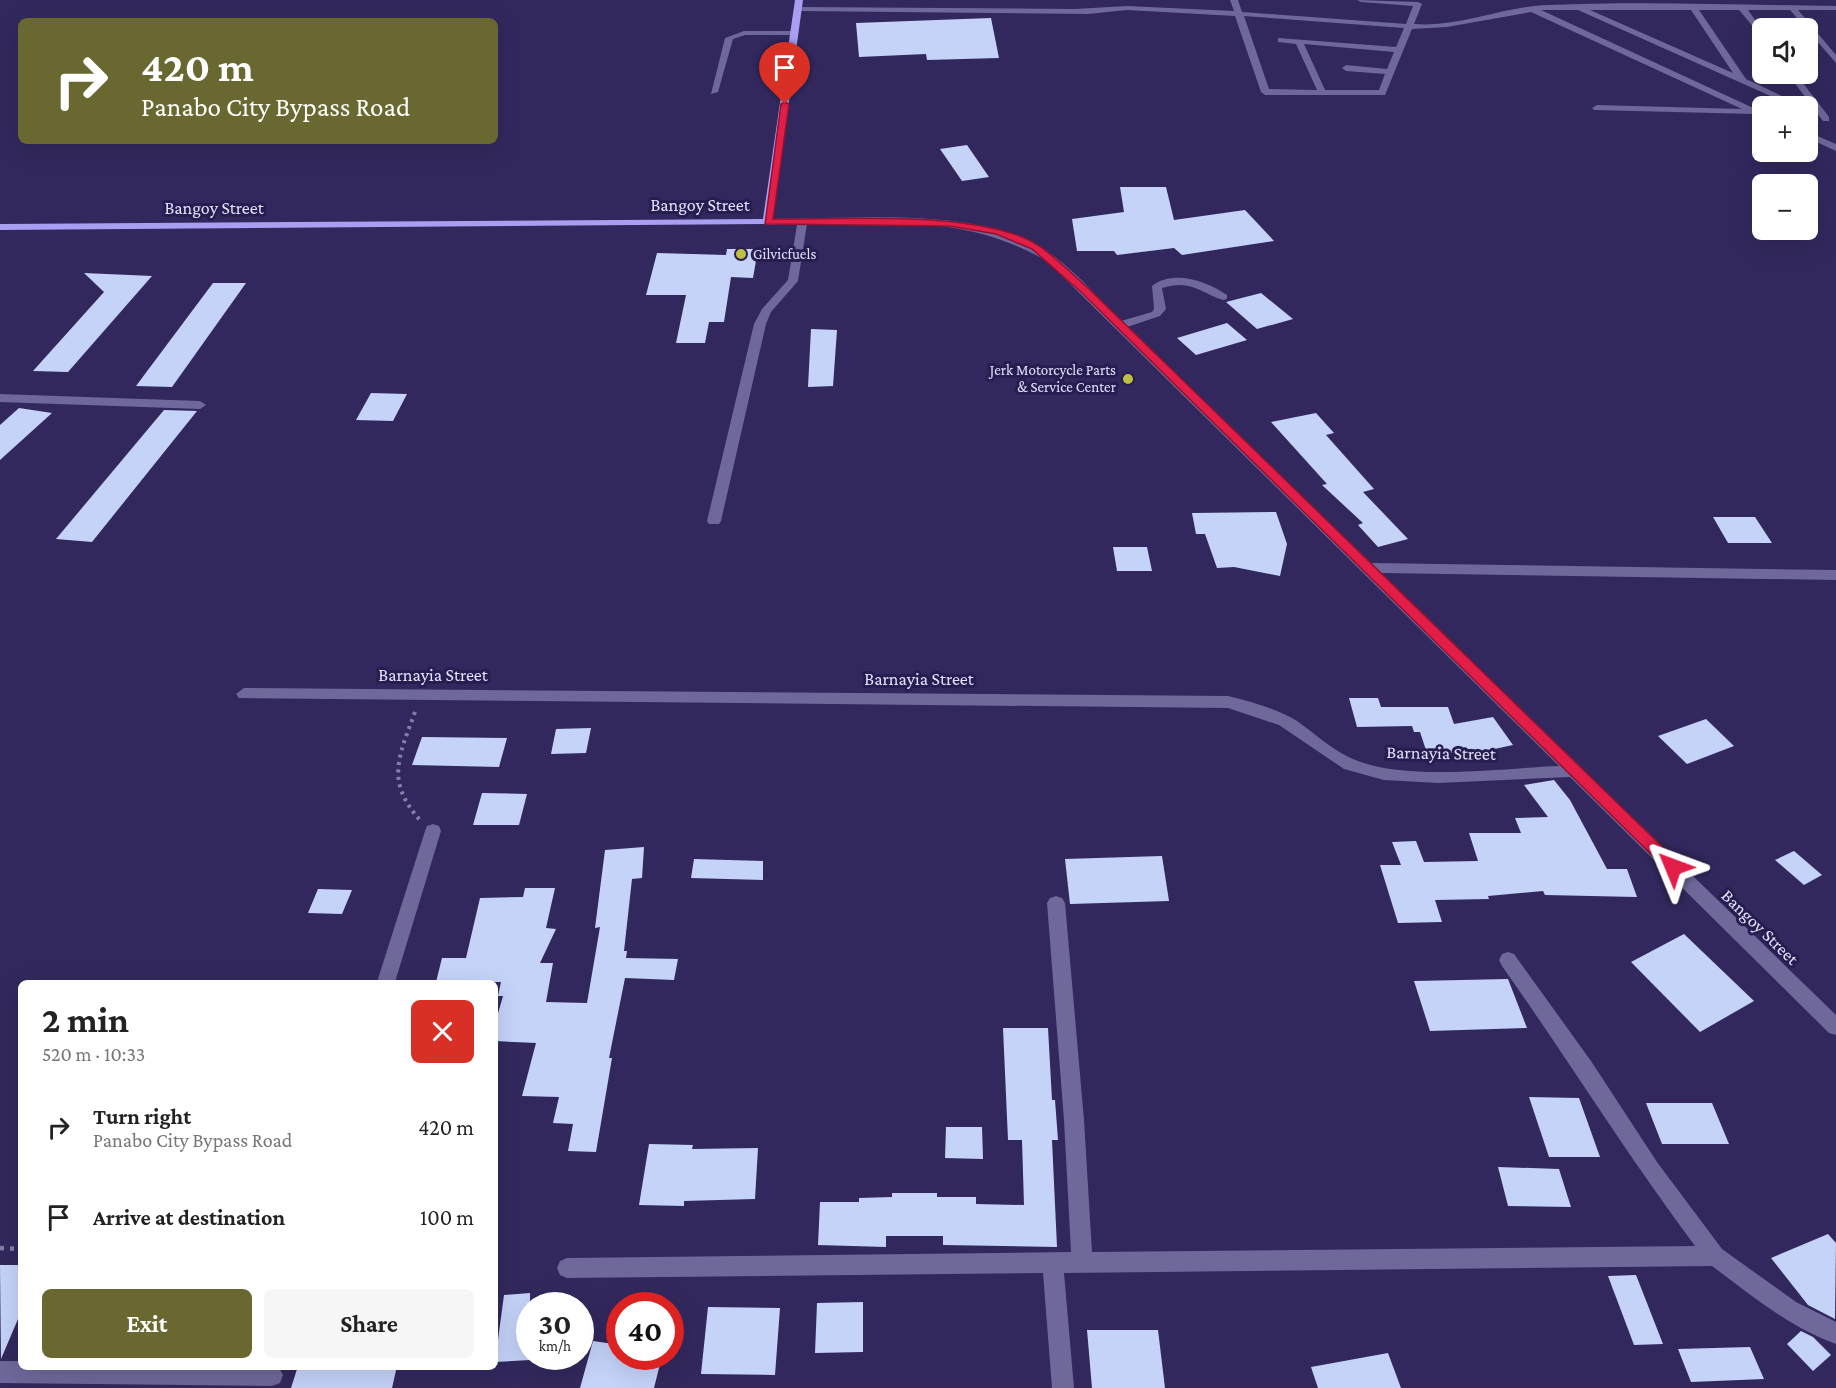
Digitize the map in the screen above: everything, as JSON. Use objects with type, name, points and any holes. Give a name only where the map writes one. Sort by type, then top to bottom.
[{"type":"main road","points":[[768,222],[799,5]]},
{"type":"main road","name":"Bangoy Street","points":[[0,227],[768,222]]},
{"type":"street","points":[[1234,0],[1265,92],[1382,93],[1418,4],[1361,0]]},
{"type":"street","points":[[799,5],[1078,10],[1118,14],[1154,11],[1238,13],[1408,27],[1447,25],[1531,9],[1576,7],[1836,8]]},
{"type":"street","points":[[1576,7],[1777,96]]},
{"type":"street","points":[[1694,8],[1743,81]]},
{"type":"street","points":[[1742,8],[1752,22]]},
{"type":"street","points":[[1792,8],[1836,60]]},
{"type":"street","points":[[1531,9],[1752,110]]},
{"type":"street","points":[[714,93],[729,38],[744,33],[795,33]]},
{"type":"street","points":[[1281,40],[1400,50]]},
{"type":"street","points":[[1299,42],[1322,93]]},
{"type":"street","points":[[1346,68],[1391,72]]},
{"type":"street","points":[[1800,84],[1826,119]]},
{"type":"street","points":[[1597,108],[1752,113]]},
{"type":"street","points":[[1818,115],[1836,123]]},
{"type":"street","points":[[1818,140],[1836,148]]},
{"type":"street","name":"Bangoy Street","points":[[768,222],[918,222],[979,227],[999,232],[1035,247],[1051,259],[1836,1027]]},
{"type":"street","points":[[714,521],[760,324],[766,311],[794,281],[802,222]]},
{"type":"street","points":[[1120,325],[1156,314],[1160,309],[1157,286],[1167,282],[1186,280],[1199,283],[1223,297]]},
{"type":"street","points":[[0,398],[74,403],[200,405]]},
{"type":"street","points":[[1369,568],[1836,575]]},
{"type":"street","name":"Barnayia Street","points":[[244,694],[1228,702],[1251,707],[1285,722],[1331,755],[1360,769],[1398,775],[1575,771]]},
{"type":"street","points":[[387,980],[433,831]]},
{"type":"street","points":[[1056,903],[1074,1120],[1082,1262]]},
{"type":"street","points":[[1508,960],[1584,1067],[1650,1169],[1715,1256],[1788,1311],[1816,1326],[1836,1333]]},
{"type":"street","points":[[567,1268],[1715,1256]]},
{"type":"street","points":[[1053,1263],[1063,1388]]},
{"type":"street","points":[[0,1372],[272,1376]]},
{"type":"path","points":[[421,695],[396,764],[395,779],[400,795],[411,812],[433,831]]},
{"type":"path","points":[[0,1248],[18,1249]]},
{"type":"building","points":[[991,18],[999,58],[927,60],[926,54],[859,57],[856,23]]},
{"type":"building","points":[[967,145],[989,177],[962,181],[940,149]]},
{"type":"building","points":[[1120,187],[1166,187],[1174,220],[1245,210],[1274,241],[1182,255],[1174,248],[1117,255],[1114,251],[1077,251],[1072,219],[1124,212]]},
{"type":"building","points":[[727,249],[758,249],[753,278],[731,277],[724,322],[709,322],[705,343],[676,343],[686,295],[646,295],[657,253],[726,255]]},
{"type":"building","points":[[84,273],[152,276],[68,372],[33,371],[104,292]]},
{"type":"building","points":[[213,283],[246,283],[172,387],[136,386]]},
{"type":"building","points":[[1261,293],[1293,319],[1257,329],[1226,302]]},
{"type":"building","points":[[1227,323],[1247,340],[1196,355],[1177,338]]},
{"type":"building","points":[[811,329],[837,330],[833,386],[808,387]]},
{"type":"building","points":[[371,393],[407,394],[393,421],[356,420]]},
{"type":"building","points":[[19,408],[52,413],[0,460],[0,425]]},
{"type":"building","points":[[164,410],[197,411],[92,542],[56,539]]},
{"type":"building","points":[[1316,413],[1334,433],[1326,435],[1374,489],[1363,492],[1408,539],[1378,547],[1358,525],[1363,523],[1322,485],[1327,484],[1271,422]]},
{"type":"building","points":[[1276,512],[1287,544],[1280,576],[1234,567],[1217,568],[1205,534],[1196,534],[1192,513]]},
{"type":"building","points":[[1713,517],[1755,517],[1772,543],[1728,543]]},
{"type":"building","points":[[1113,547],[1147,547],[1152,571],[1117,571]]},
{"type":"building","points":[[1349,698],[1378,698],[1381,707],[1448,707],[1454,724],[1493,717],[1513,745],[1476,753],[1427,753],[1420,732],[1414,732],[1412,726],[1357,727]]},
{"type":"building","points":[[1706,719],[1734,746],[1687,764],[1658,736]]},
{"type":"building","points":[[591,728],[586,753],[551,754],[556,729]]},
{"type":"building","points":[[422,737],[507,738],[499,767],[412,765]]},
{"type":"building","points":[[1554,780],[1570,800],[1607,869],[1627,869],[1637,897],[1545,895],[1543,891],[1488,896],[1489,899],[1435,900],[1442,922],[1398,923],[1380,865],[1401,865],[1392,842],[1416,841],[1424,862],[1478,861],[1469,833],[1521,833],[1515,818],[1548,817],[1524,785]]},
{"type":"building","points":[[482,793],[527,794],[519,825],[473,825]]},
{"type":"building","points":[[644,847],[642,878],[632,879],[624,951],[627,951],[626,958],[678,959],[674,980],[625,978],[609,1058],[612,1058],[596,1152],[568,1151],[573,1124],[553,1123],[559,1097],[522,1096],[536,1043],[498,1041],[498,1014],[503,996],[498,996],[501,982],[498,980],[436,980],[442,958],[466,958],[480,898],[523,897],[525,888],[555,888],[546,928],[556,929],[540,963],[553,963],[546,1002],[587,1003],[600,927],[595,928],[605,850]]},
{"type":"building","points":[[1794,851],[1822,875],[1804,885],[1775,860]]},
{"type":"building","points":[[1162,856],[1169,901],[1070,904],[1065,859]]},
{"type":"building","points":[[694,859],[763,861],[763,880],[691,878]]},
{"type":"building","points":[[318,889],[352,890],[342,914],[308,913]]},
{"type":"building","points":[[1684,934],[1754,1001],[1700,1032],[1631,962]]},
{"type":"building","points":[[1508,979],[1527,1028],[1430,1031],[1414,981]]},
{"type":"building","points":[[1003,1028],[1048,1028],[1052,1100],[1055,1100],[1058,1140],[1052,1140],[1057,1247],[943,1245],[943,1236],[886,1236],[886,1247],[818,1245],[820,1202],[859,1202],[859,1198],[892,1197],[892,1193],[937,1193],[937,1197],[976,1197],[976,1204],[1024,1205],[1022,1140],[1008,1140]]},
{"type":"building","points":[[1529,1097],[1579,1098],[1600,1157],[1549,1157]]},
{"type":"building","points":[[1646,1103],[1712,1103],[1729,1144],[1662,1144]]},
{"type":"building","points":[[946,1127],[982,1127],[983,1159],[945,1158]]},
{"type":"building","points":[[649,1144],[693,1145],[692,1149],[758,1148],[755,1199],[684,1201],[684,1206],[639,1205]]},
{"type":"building","points":[[1498,1167],[1559,1169],[1571,1207],[1508,1206]]},
{"type":"building","points":[[1828,1234],[1836,1243],[1835,1319],[1808,1305],[1771,1258]]},
{"type":"building","points":[[0,1265],[18,1265],[18,1319],[1,1359]]},
{"type":"building","points":[[1636,1275],[1663,1344],[1634,1345],[1608,1276]]},
{"type":"building","points":[[516,1294],[516,1361],[498,1362],[498,1340],[504,1295]]},
{"type":"building","points":[[863,1302],[863,1352],[815,1353],[817,1303]]},
{"type":"building","points":[[708,1307],[780,1308],[775,1375],[701,1374]]},
{"type":"building","points":[[1087,1330],[1158,1330],[1165,1388],[1092,1388]]},
{"type":"building","points":[[1801,1331],[1813,1337],[1831,1355],[1813,1371],[1787,1344]]},
{"type":"building","points":[[594,1341],[606,1343],[606,1370],[658,1370],[654,1388],[580,1388],[585,1370],[594,1370]]},
{"type":"building","points":[[1750,1347],[1764,1379],[1691,1382],[1678,1349]]},
{"type":"building","points":[[1388,1353],[1401,1388],[1318,1388],[1311,1367]]},
{"type":"building","points":[[297,1370],[396,1370],[392,1388],[291,1388]]},
{"type":"place","name":"Gilvicfuels","points":[[741,254]]},
{"type":"place","name":"Jerk Motorcycle Parts & Service Center","points":[[1128,379]]},
{"type":"route","points":[[785,104],[768,222],[949,223],[999,232],[1035,247],[1084,290],[1673,867]]}]
